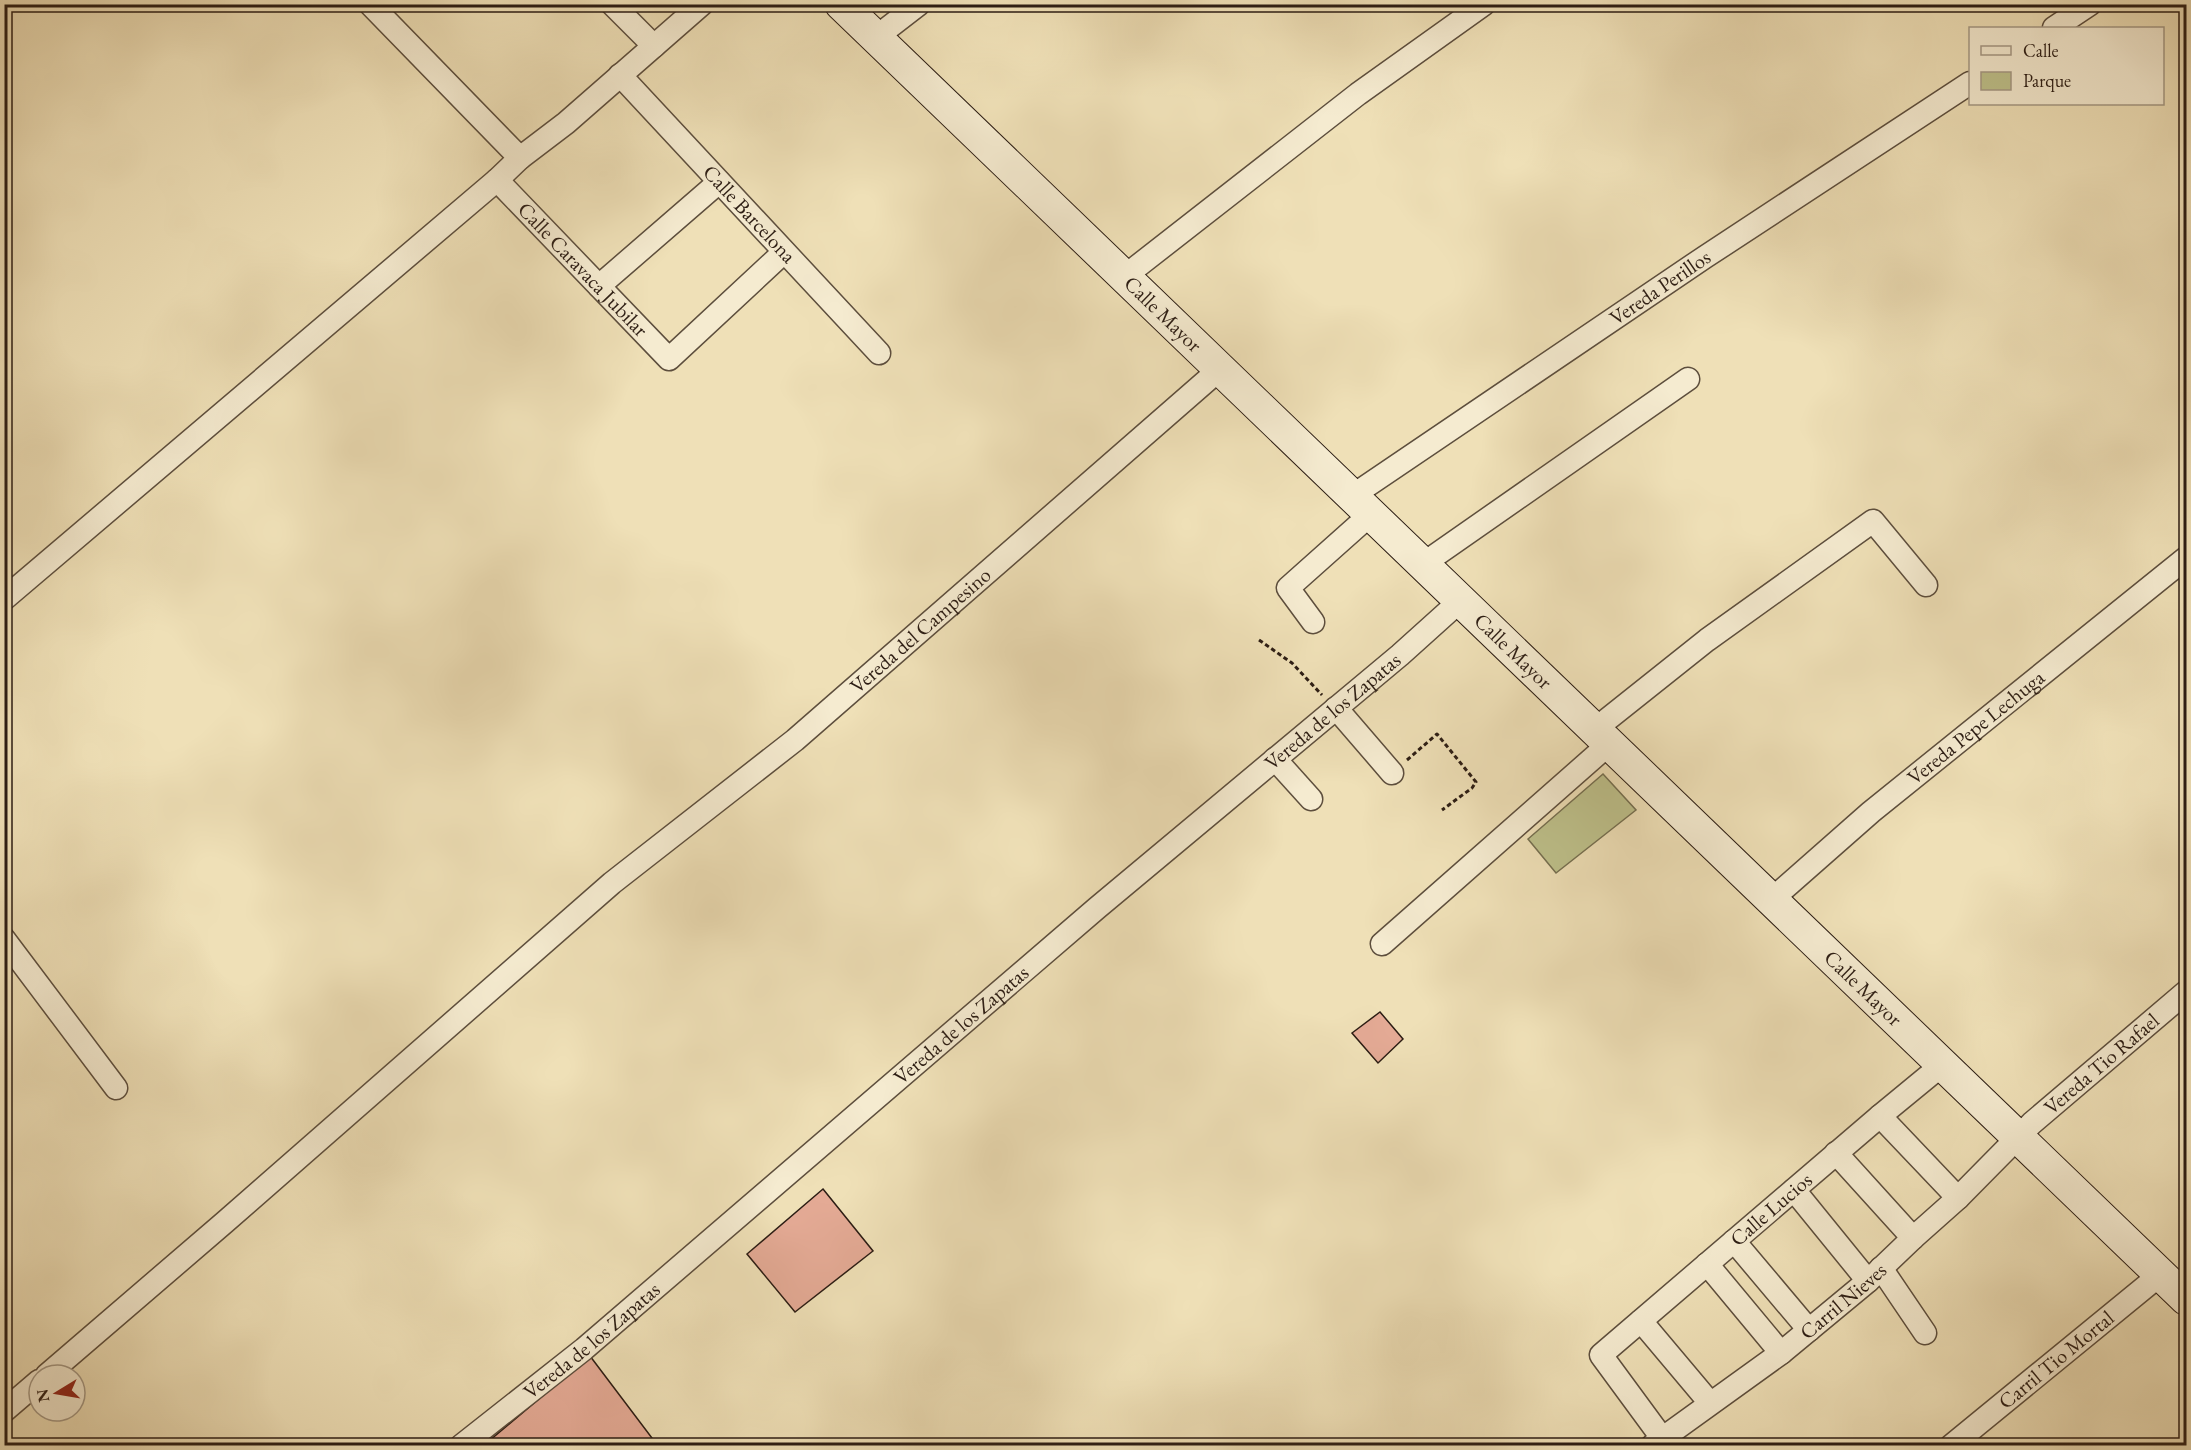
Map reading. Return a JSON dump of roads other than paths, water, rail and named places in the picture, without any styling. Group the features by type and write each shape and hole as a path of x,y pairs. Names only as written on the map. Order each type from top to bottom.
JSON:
{"main road":[{"name":"Calle Mayor","path":"841,4 2187,1299"}],"street":[{"path":"370,4 520,158"},
{"path":"4,599 520,158 566,123 702,4"},
{"path":"875,38 919,4"},
{"path":"1125,276 1358,94 1484,4"},
{"path":"2056,27 2091,4"},
{"path":"613,5 654,46"},
{"name":"Calle Barcelona","path":"620,75 879,353"},
{"name":"Vereda Perillos","path":"1314,622 1288,588 1361,505 1705,257 1969,84"},
{"name":"Calle Caravaca Jubilar","path":"497,180 669,359 784,252"},
{"path":"599,286 719,182"},
{"name":"Vereda del Campesino","path":"60,1363 225,1222 612,883 795,740 1220,369"},
{"path":"1423,564 1688,378"},
{"path":"1382,944 1707,640 1873,521 1926,585"},
{"name":"Vereda Pepe Lechuga","path":"1771,900 1871,812 2187,558"},
{"name":"Vereda de los Zapatas","path":"461,1446 584,1349 1097,908 1461,601"},
{"path":"1336,708 1392,773"},
{"path":"1275,759 1311,800"},
{"path":"4,939 116,1088"},
{"name":"Vereda Tio Rafael","path":"2018,1138 2032,1123 2187,992"},
{"name":"Calle Lucios","path":"1657,1442 1601,1355 1942,1065"},
{"path":"1880,1116 1958,1198"},
{"name":"Carril Nieves","path":"1657,1442 1781,1353 1875,1275 1958,1198 2018,1138"},
{"path":"1836,1153 1913,1238"},
{"path":"1794,1190 1875,1275 1925,1333"},
{"path":"1734,1241 1809,1330"},
{"path":"1707,1264 1781,1353"},
{"name":"Carril Tio Mortal","path":"1951,1446 2161,1274"},
{"path":"1641,1321 1710,1403"},
{"path":"4,1411 27,1392"}]}
